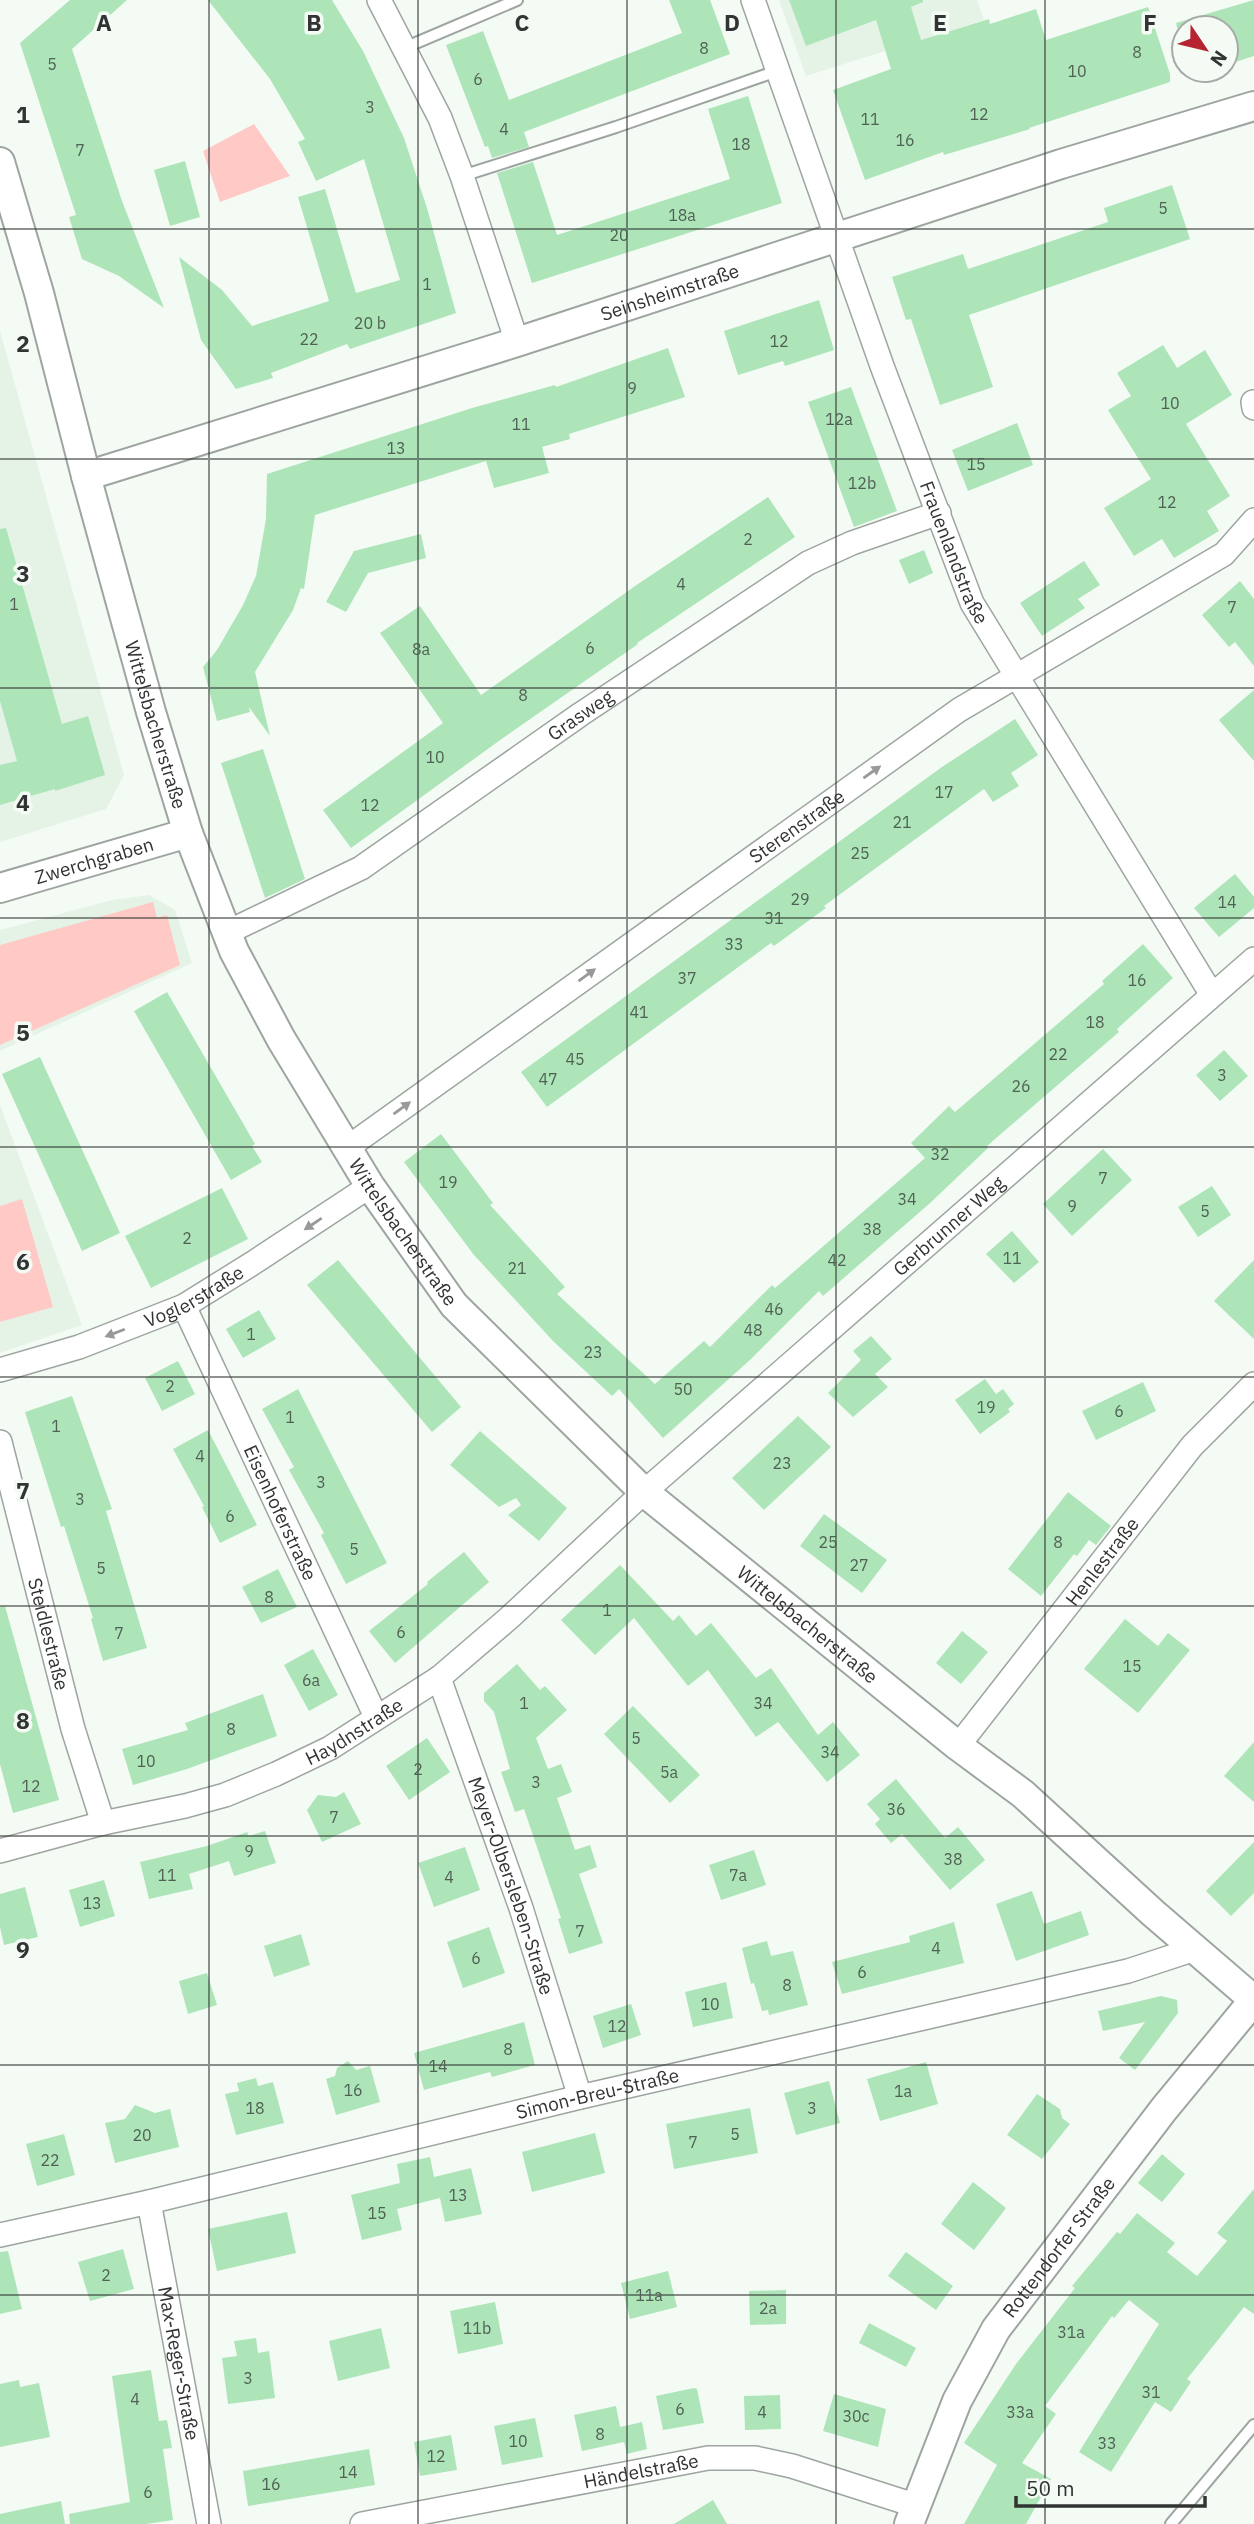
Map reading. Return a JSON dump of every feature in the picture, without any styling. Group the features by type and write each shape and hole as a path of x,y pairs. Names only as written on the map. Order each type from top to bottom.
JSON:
{"street":[{"path":"379,0 440,118 463,176 517,342"},
{"name":"Frauenlandstraße","path":"753,0 836,239 972,603 1212,995"},
{"name":"Seinsheimstraße","path":"86,476 517,342 1061,164 1254,106"},
{"name":"Wittelsbacherstraße","path":"0,162 39,293 155,725 188,833 234,951 281,1039 370,1186 454,1306 644,1492 958,1746 1023,1794 1254,2000"},
{"path":"1253,402 1254,408"},
{"name":"Grasweg","path":"228,932 361,868 581,714 808,563 852,543 939,513"},
{"name":"Sterenstraße","path":"347,1148 958,710 1224,554 1254,520"},
{"name":"Zwerchgraben","path":"0,888 188,833"},
{"name":"Gerbrunner Weg","path":"644,1492 1254,959"},
{"name":"Voglerstraße","path":"0,1370 79,1347 184,1306 253,1264 370,1186"},
{"name":"Eisenhoferstraße","path":"184,1306 376,1717"},
{"name":"Henlestraße","path":"958,1746 1192,1446 1254,1384"},
{"name":"Steidlestraße","path":"0,1442 73,1729 103,1823"},
{"name":"Haydnstraße","path":"0,1851 103,1823 225,1795 330,1748 439,1678 509,1618 644,1492"},
{"name":"Meyer-Olbersleben-Straße","path":"439,1678 521,1908 580,2097"},
{"name":"Simon-Breu-Straße","path":"0,2235 149,2202 580,2097 1128,1971 1195,1949"},
{"name":"Rottendorfer Straße","path":"913,2515 957,2401 996,2329 1164,2109 1254,2000"},
{"name":"Max-Reger-Straße","path":"149,2202 209,2524"},
{"name":"Händelstraße","path":"362,2524 708,2458 755,2458 792,2466 913,2515"}],"lane":[{"path":"404,48 517,0"},
{"path":"463,176 777,71"},
{"path":"1171,2524 1254,2425"}],"shaded area":[{"path":"779,0 977,0 984,20 806,76"},
{"path":"254,124 290,176 220,202 203,151"},
{"path":"0,331 124,775 106,809 0,842"},
{"path":"149,895 175,910 192,963 0,1051 0,930 112,900"},
{"path":"153,902 157,918 167,915 180,965 0,1045 0,945"},
{"path":"0,1105 82,1325 0,1353"},
{"path":"22,1199 53,1307 0,1322 0,1206"}],"building":[{"path":"70,0 127,0 72,49 122,201 164,308 119,276 82,259 69,217 76,215 20,43"},
{"path":"208,0 332,0 363,51 404,138 427,208 456,313 350,349 347,344 271,373 273,378 236,389 201,340 179,257 222,290 252,326 329,301 298,197 325,189 356,293 400,280 364,159 316,181 298,142 305,139 270,79"},
{"path":"669,0 710,0 730,54 524,132 529,147 492,158 488,146 485,147 446,45 483,31 509,100 682,33"},
{"path":"789,0 923,0 911,7 921,40 989,19 990,24 1036,9 1046,40 1148,7 1170,74 1170,82 1030,129 944,155 943,152 865,180 833,90 891,69 876,20 806,46"},
{"path":"1254,0 1254,56 1240,60 1240,14 1207,14"},
{"path":"748,96 782,203 532,283 497,173 533,162 557,235 730,179 708,109"},
{"path":"185,161 200,217 170,226 154,170"},
{"path":"1172,185 1190,239 969,315 993,387 940,405 911,319 906,320 892,277 963,254 968,269 1108,222 1104,208"},
{"path":"819,300 834,350 785,366 783,361 738,375 724,331"},
{"path":"1163,345 1177,368 1205,350 1232,395 1186,424 1230,496 1207,511 1219,531 1174,558 1162,539 1134,556 1104,508 1151,479 1108,410 1131,396 1117,373"},
{"path":"668,348 685,397 569,434 570,439 542,447 549,473 494,488 486,461 315,515 304,589 301,588 293,610 255,672 270,736 249,707 250,712 217,721 203,667 217,650 256,576 266,519 267,474 472,408 555,385 556,387"},
{"path":"851,387 897,511 854,527 808,402"},
{"path":"1017,423 1033,465 968,491 952,450"},
{"path":"768,497 795,537 637,643 351,848 323,810 443,723 380,633 420,606 481,695 638,584"},
{"path":"6,528 62,724 88,716 105,775 0,805 0,765 17,761 0,701 0,529"},
{"path":"421,534 426,558 368,573 346,612 326,602 354,551"},
{"path":"924,550 933,573 909,584 899,560"},
{"path":"1084,561 1100,585 1078,599 1085,608 1042,636 1020,603"},
{"path":"1240,581 1254,599 1254,666 1235,642 1229,647 1202,615"},
{"path":"1254,690 1254,761 1219,720"},
{"path":"1015,719 1038,755 1011,773 1019,786 993,802 984,789 774,946 771,943 547,1107 521,1072 942,767"},
{"path":"263,749 305,879 265,898 221,763"},
{"path":"1235,874 1254,897 1254,908 1219,937 1194,908"},
{"path":"1143,944 1173,978 1117,1029 1119,1032 987,1146 988,1148 929,1204 823,1296 819,1291 751,1359 663,1438 619,1389 612,1396 553,1341 474,1255 404,1162 441,1134 493,1203 490,1205 565,1287 557,1294 655,1384 704,1341 710,1347 772,1285 775,1288 925,1158 911,1143 949,1106 955,1112 1104,984 1102,981"},
{"path":"167,992 255,1144 252,1146 262,1162 231,1180 134,1011"},
{"path":"1224,1050 1248,1076 1220,1101 1196,1075"},
{"path":"40,1057 120,1233 82,1251 2,1074"},
{"path":"1103,1149 1132,1180 1072,1236 1043,1204"},
{"path":"1212,1186 1231,1215 1198,1237 1178,1207"},
{"path":"222,1188 248,1239 151,1288 125,1236"},
{"path":"1012,1231 1039,1262 1014,1283 986,1254"},
{"path":"338,1260 461,1407 432,1432 307,1285"},
{"path":"1254,1260 1254,1339 1214,1301"},
{"path":"259,1310 276,1339 243,1358 226,1329"},
{"path":"871,1336 892,1359 875,1374 888,1387 853,1417 828,1393 861,1360 853,1351"},
{"path":"178,1361 195,1394 162,1411 145,1378"},
{"path":"985,1379 996,1394 1003,1389 1014,1404 1008,1409 1010,1412 980,1434 955,1400"},
{"path":"1143,1382 1156,1411 1096,1440 1082,1411"},
{"path":"298,1389 387,1563 346,1584 321,1535 324,1533 289,1470 294,1467 262,1409"},
{"path":"72,1396 112,1509 106,1511 147,1648 103,1661 91,1619 93,1618 25,1412"},
{"path":"798,1416 831,1447 764,1510 732,1478"},
{"path":"208,1430 257,1525 220,1543 202,1507 204,1506 173,1449"},
{"path":"480,1431 567,1508 539,1541 508,1515 521,1505 516,1498 499,1507 450,1465"},
{"path":"1068,1492 1111,1526 1096,1545 1089,1540 1077,1556 1074,1554 1041,1596 1008,1569"},
{"path":"824,1514 887,1560 862,1593 800,1546"},
{"path":"464,1552 489,1582 395,1663 369,1631"},
{"path":"620,1565 673,1621 679,1615 696,1636 711,1623 756,1678 771,1668 818,1735 833,1722 860,1755 827,1782 778,1722 756,1737 708,1670 688,1686 634,1618 595,1655 561,1620"},
{"path":"278,1569 297,1607 261,1623 242,1587"},
{"path":"5,1606 59,1800 13,1813 0,1764 0,1607"},
{"path":"1125,1619 1158,1646 1168,1633 1190,1650 1138,1713 1084,1669"},
{"path":"962,1631 988,1652 961,1684 936,1663"},
{"path":"313,1649 338,1695 309,1711 284,1665"},
{"path":"517,1664 540,1690 545,1686 567,1710 536,1738 548,1769 561,1764 572,1792 557,1798 575,1850 590,1845 597,1867 579,1874 603,1943 569,1954 558,1919 561,1918 524,1809 515,1812 501,1772 510,1769 494,1712 484,1701 484,1693"},
{"path":"263,1694 277,1736 187,1769 133,1785 122,1749 188,1730 185,1723"},
{"path":"633,1706 700,1775 670,1803 604,1734"},
{"path":"427,1738 450,1772 409,1800 386,1766"},
{"path":"1254,1742 1254,1802 1224,1776"},
{"path":"896,1779 945,1838 958,1827 985,1860 950,1890 902,1834 891,1843 875,1824 880,1819 867,1804"},
{"path":"344,1792 361,1824 322,1842 307,1810 318,1795 336,1797"},
{"path":"265,1831 276,1863 234,1876 229,1861 189,1874 193,1889 149,1899 140,1862 207,1846 247,1832 249,1836"},
{"path":"1254,1842 1254,1893 1231,1916 1206,1891"},
{"path":"465,1847 480,1890 434,1907 418,1863"},
{"path":"754,1850 766,1885 721,1900 709,1865"},
{"path":"104,1880 115,1916 80,1927 69,1890"},
{"path":"25,1887 38,1937 4,1945 0,1927 0,1894"},
{"path":"1032,1891 1044,1924 1081,1911 1089,1935 1016,1961 996,1904"},
{"path":"954,1922 964,1963 842,1994 832,1962 910,1942 909,1936"},
{"path":"489,1927 505,1973 463,1988 447,1942"},
{"path":"301,1934 310,1965 274,1977 264,1946"},
{"path":"767,1941 771,1956 793,1951 808,2005 769,2015 768,2010 762,2011 754,1983 751,1984 742,1948"},
{"path":"207,1973 217,2005 188,2014 179,1981"},
{"path":"726,1982 733,2018 693,2027 685,1992"},
{"path":"1161,1996 1177,2000 1178,2013 1135,2070 1119,2058 1145,2022 1103,2031 1098,2011"},
{"path":"631,2004 641,2035 603,2048 593,2016"},
{"path":"524,2022 535,2065 492,2077 490,2072 424,2090 414,2053"},
{"path":"348,2061 356,2070 370,2066 380,2102 336,2115 326,2079 335,2076 337,2068"},
{"path":"926,2062 938,2104 880,2121 867,2079"},
{"path":"256,2078 258,2086 273,2082 284,2123 236,2135 225,2094 239,2091 237,2083"},
{"path":"829,2081 840,2123 796,2135 784,2093"},
{"path":"1037,2094 1060,2109 1062,2118 1070,2124 1042,2159 1007,2135"},
{"path":"135,2105 155,2113 170,2109 179,2147 115,2163 105,2123 125,2119"},
{"path":"750,2108 758,2153 674,2169 666,2124"},
{"path":"595,2133 605,2173 532,2192 522,2152"},
{"path":"64,2134 75,2175 37,2186 26,2144"},
{"path":"1162,2154 1185,2174 1162,2202 1138,2183"},
{"path":"430,2157 434,2177 471,2168 482,2214 445,2222 440,2198 397,2209 402,2230 362,2240 351,2195 400,2183 397,2164"},
{"path":"973,2182 1006,2208 974,2250 941,2224"},
{"path":"1254,2189 1254,2314 1244,2307 1187,2379 1191,2382 1171,2412 1155,2402 1111,2472 1079,2452 1159,2324 1129,2300 1114,2318 1112,2316 1045,2406 1056,2414 1022,2463 1051,2479 1026,2524 964,2524 997,2465 964,2443 1016,2364 1075,2288 1072,2286 1117,2232 1120,2234 1137,2213 1175,2243 1167,2252 1197,2276 1227,2241 1217,2233"},
{"path":"287,2212 296,2253 217,2271 208,2229"},
{"path":"123,2249 134,2289 90,2301 78,2262"},
{"path":"8,2251 22,2309 0,2314 0,2252"},
{"path":"906,2252 953,2286 936,2310 888,2276"},
{"path":"668,2271 677,2307 630,2319 621,2283"},
{"path":"786,2290 786,2324 750,2325 749,2291"},
{"path":"495,2302 503,2344 458,2354 450,2311"},
{"path":"869,2323 916,2348 906,2367 859,2343"},
{"path":"381,2328 390,2368 338,2381 329,2341"},
{"path":"256,2338 258,2353 269,2351 275,2398 228,2404 222,2358 237,2356 234,2341"},
{"path":"151,2370 159,2421 167,2420 172,2448 163,2449 173,2520 147,2524 70,2524 69,2514 130,2502 112,2376"},
{"path":"19,2380 20,2387 39,2383 50,2437 0,2447 0,2384"},
{"path":"697,2389 704,2423 663,2430 656,2396"},
{"path":"834,2394 886,2409 878,2447 823,2431"},
{"path":"780,2395 781,2429 745,2430 744,2396"},
{"path":"616,2406 620,2427 642,2422 647,2449 627,2454 624,2442 582,2451 574,2415"},
{"path":"535,2418 543,2457 502,2465 494,2426"},
{"path":"451,2435 457,2470 420,2476 414,2442"},
{"path":"369,2449 375,2485 248,2506 243,2471"},
{"path":"713,2500 727,2524 674,2524"},
{"path":"61,2501 65,2524 0,2524 0,2514"}]}
